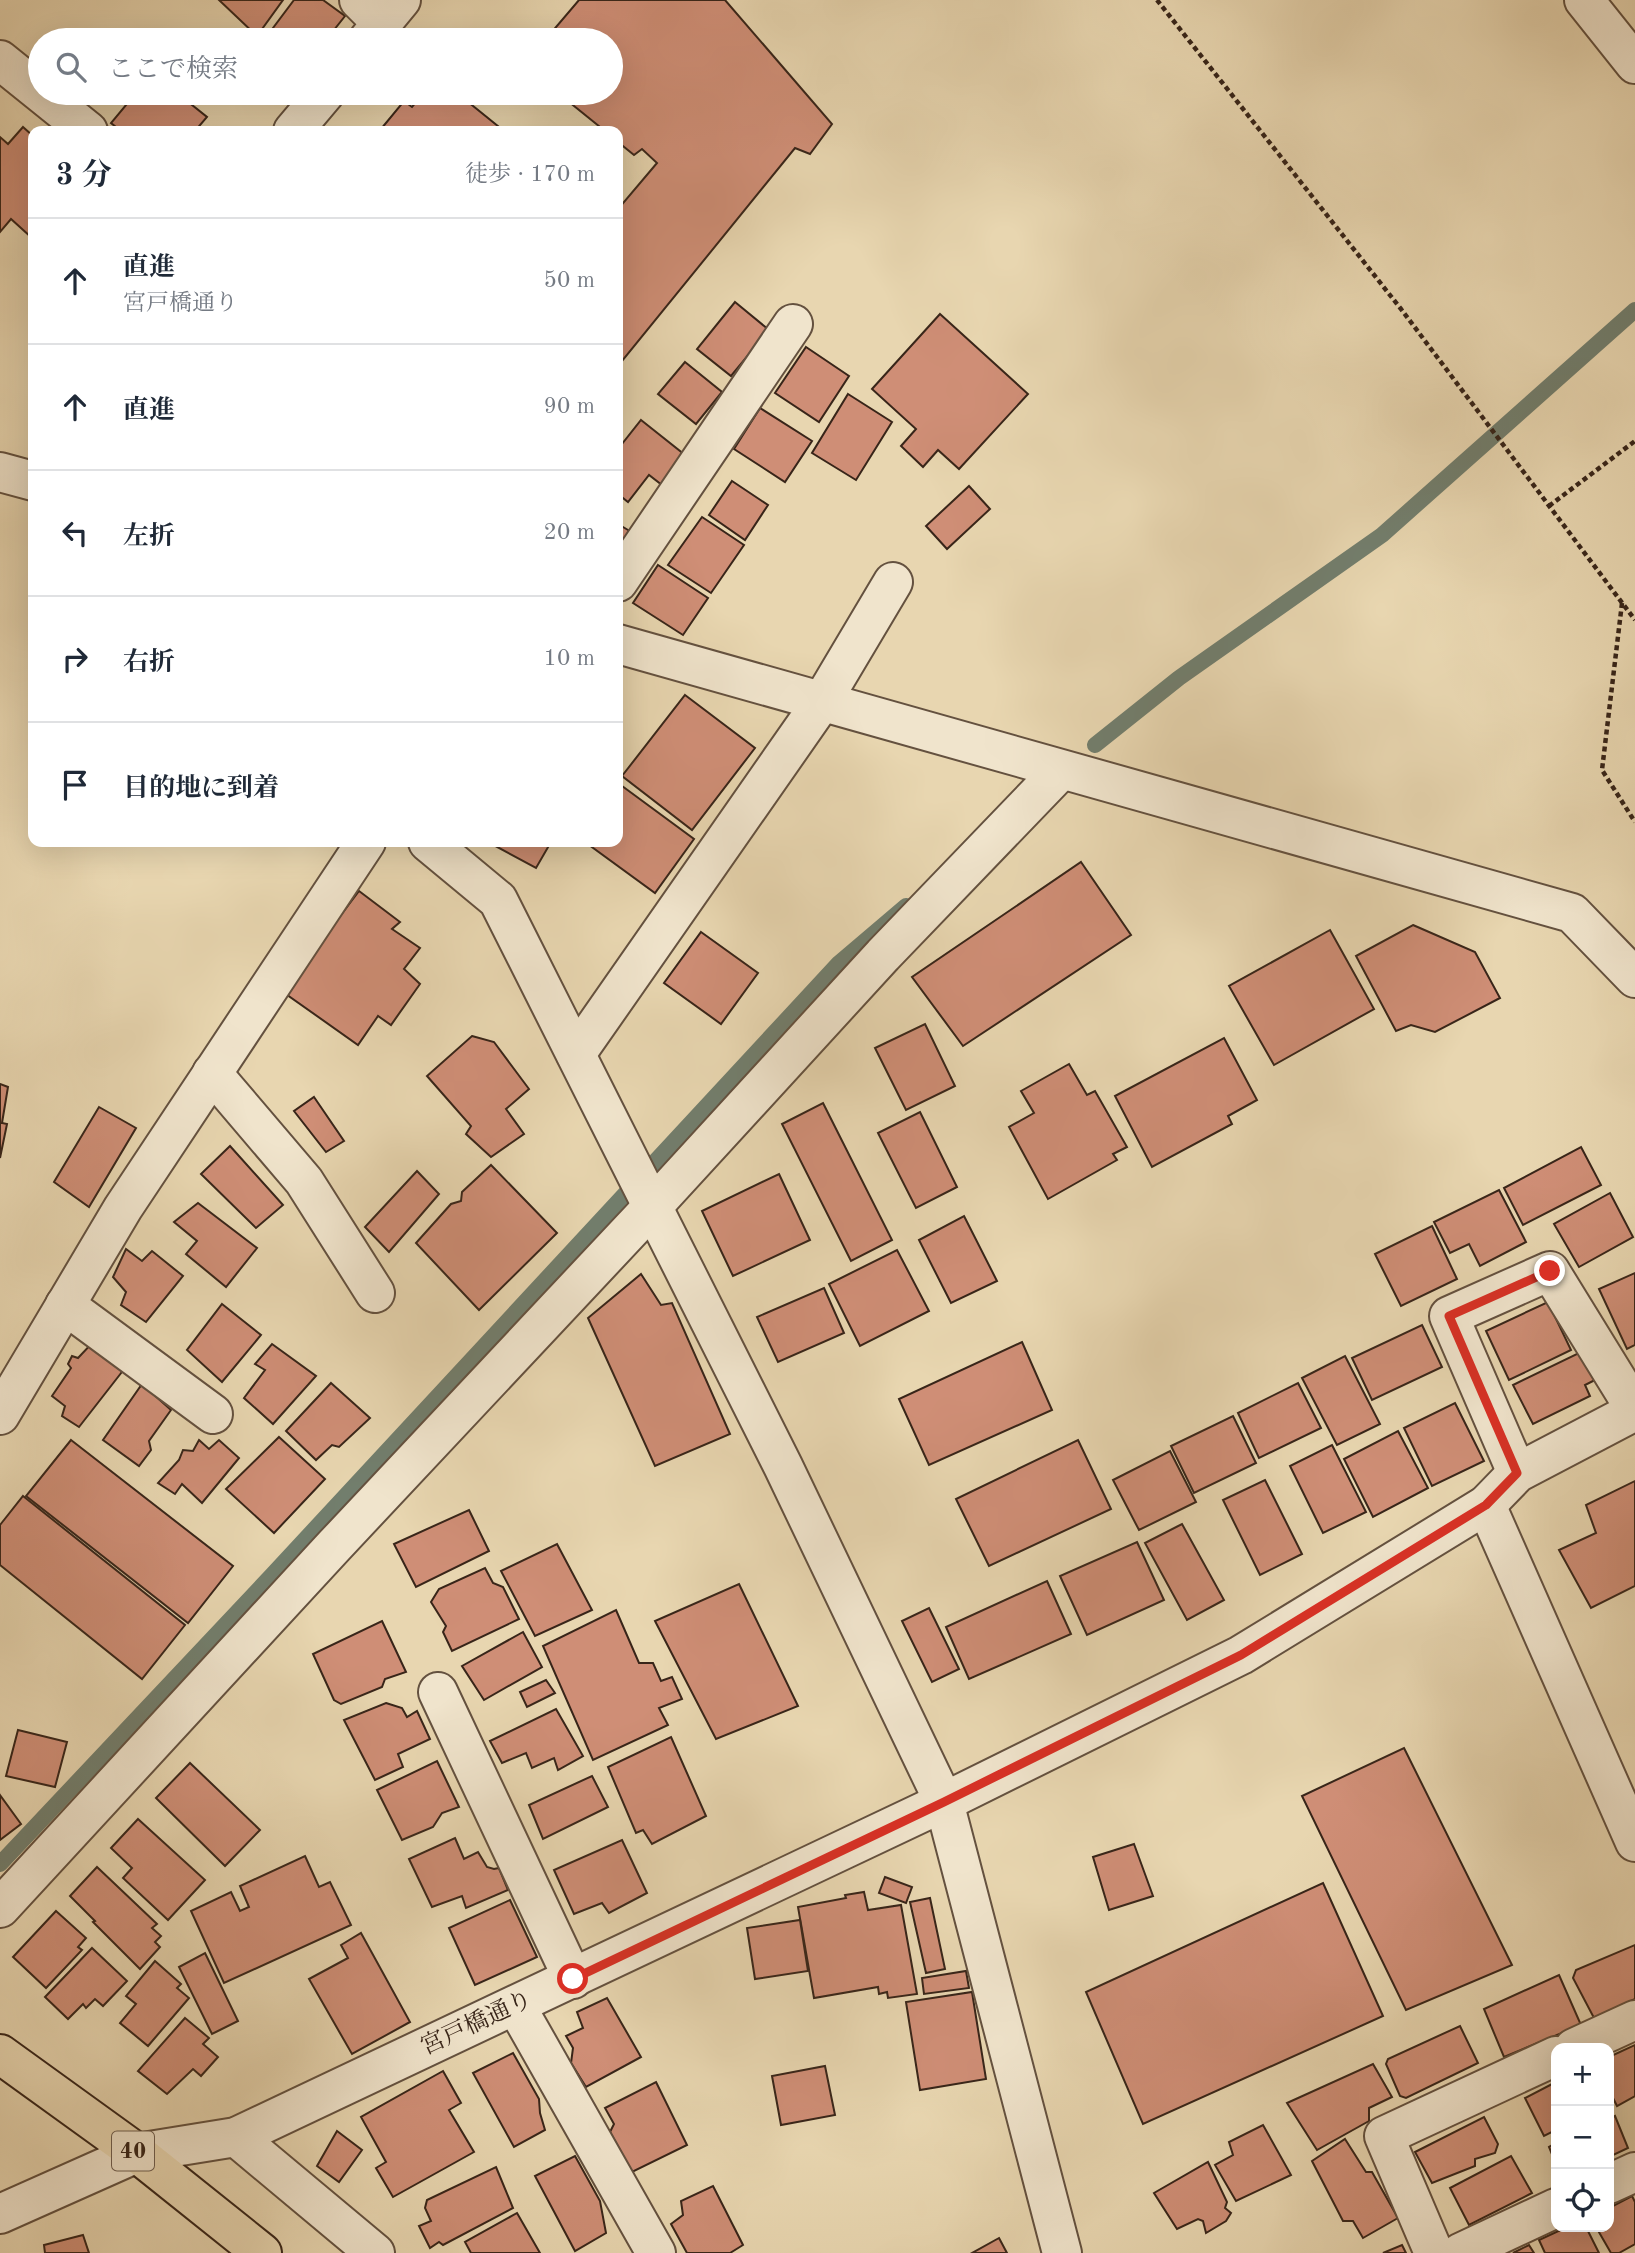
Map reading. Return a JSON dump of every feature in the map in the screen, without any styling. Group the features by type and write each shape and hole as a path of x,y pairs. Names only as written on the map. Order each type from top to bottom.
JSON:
{"main road":[{"name":"40","path":"0,2054 137,2153 262,2253"}],"street":[{"path":"1584,0 1635,64"},
{"path":"0,60 28,83"},
{"path":"56,105 82,126"},
{"path":"297,126 315,105"},
{"path":"623,575 793,324"},
{"path":"0,472 28,480"},
{"path":"576,1054 821,703 893,582"},
{"path":"623,645 1572,913 1635,978"},
{"path":"0,1908 883,955 1061,770"},
{"path":"0,1415 123,1208 363,847"},
{"path":"434,847 498,900 783,1466 944,1802 1062,2253"},
{"path":"212,1073 304,1181 375,1293"},
{"path":"1517,1473 1449,1316 1550,1271 1635,1410"},
{"path":"65,1304 213,1414"},
{"name":"宮戸橋通り","path":"0,2214 137,2153 236,2137 944,1802 1241,1655 1486,1505 1517,1473 1635,1410"},
{"path":"1486,1505 1635,1842"},
{"path":"438,1692 573,1979"},
{"path":"516,2006 656,2253"},
{"path":"1585,2043 1635,2020"},
{"path":"1434,2253 1384,2136 1551,2058"},
{"path":"236,2137 375,2253"},
{"path":"1614,2182 1635,2172"},
{"path":"1460,2253 1551,2210"}],"path":[{"path":"1157,0 1401,309 1635,620"},
{"path":"1549,506 1635,441"},
{"path":"1622,602 1602,770 1635,822"}],"building":[{"path":"219,0 283,0 263,28 249,28"},
{"path":"294,0 323,0 345,16 336,28 273,28"},
{"path":"579,0 725,0 832,124 810,154 795,148 623,360 623,203 657,163 642,149 634,155 623,146 623,126 599,126 573,105 623,105 623,28 555,28"},
{"path":"126,105 192,105 207,117 199,126 115,126 111,123"},
{"path":"401,105 472,105 498,126 383,126"},
{"path":"23,127 28,132 28,234 11,219 0,232 0,137 8,144"},
{"path":"735,302 769,330 731,376 697,349"},
{"path":"940,314 1028,394 959,469 938,450 923,467 901,446 916,429 872,389"},
{"path":"806,347 849,376 819,422 775,393"},
{"path":"685,362 722,392 696,424 658,394"},
{"path":"848,394 892,422 856,480 812,453"},
{"path":"760,408 812,441 785,482 734,449"},
{"path":"641,420 685,455 662,485 649,475 628,502 623,498 623,443"},
{"path":"732,481 768,505 745,540 709,515"},
{"path":"969,486 990,509 947,549 926,526"},
{"path":"702,517 744,545 711,593 668,565"},
{"path":"623,527 633,533 623,550"},
{"path":"658,565 708,598 683,635 633,603"},
{"path":"685,695 755,748 692,830 623,775"},
{"path":"623,787 694,839 655,893 592,847 623,847"},
{"path":"497,847 548,847 536,868"},
{"path":"1081,862 1131,935 963,1046 912,977"},
{"path":"359,891 400,922 392,929 420,948 404,969 420,984 391,1025 378,1016 358,1045 283,992"},
{"path":"1413,925 1475,952 1500,998 1435,1032 1411,1025 1396,1031 1356,956"},
{"path":"1330,930 1374,1009 1274,1065 1229,986"},
{"path":"701,932 758,973 721,1024 664,983"},
{"path":"925,1024 955,1086 906,1110 875,1048"},
{"path":"472,1036 494,1042 529,1089 506,1109 524,1134 491,1157 466,1134 471,1126 427,1076"},
{"path":"1224,1038 1257,1100 1228,1116 1232,1124 1152,1167 1115,1096"},
{"path":"1069,1064 1087,1095 1095,1091 1127,1147 1113,1154 1117,1160 1048,1199 1009,1127 1034,1113 1021,1091"},
{"path":"0,1084 8,1087 2,1123 7,1124 0,1158"},
{"path":"314,1097 344,1141 326,1152 294,1111"},
{"path":"823,1103 892,1240 851,1261 782,1124"},
{"path":"99,1107 136,1128 89,1207 54,1182"},
{"path":"920,1112 957,1187 916,1208 878,1133"},
{"path":"230,1146 283,1205 256,1228 201,1174"},
{"path":"1581,1147 1601,1185 1523,1225 1504,1188"},
{"path":"491,1165 557,1233 479,1310 416,1243 451,1204 461,1201 462,1192"},
{"path":"417,1171 439,1194 389,1252 365,1227"},
{"path":"779,1174 810,1240 733,1276 702,1211"},
{"path":"1499,1190 1526,1242 1480,1266 1469,1244 1450,1253 1434,1222"},
{"path":"1610,1193 1633,1237 1579,1267 1554,1224"},
{"path":"198,1203 257,1248 226,1287 186,1254 197,1241 174,1222"},
{"path":"964,1216 997,1281 951,1303 919,1240"},
{"path":"1432,1226 1457,1279 1401,1306 1375,1254"},
{"path":"126,1249 142,1261 152,1251 183,1276 146,1322 121,1305 126,1292 113,1277"},
{"path":"897,1250 929,1311 860,1346 829,1284"},
{"path":"1635,1273 1635,1345 1627,1349 1599,1289"},
{"path":"641,1274 661,1305 672,1303 730,1434 655,1466 588,1318"},
{"path":"824,1288 844,1333 778,1362 757,1317"},
{"path":"1548,1302 1571,1350 1509,1380 1486,1331"},
{"path":"222,1304 261,1335 222,1382 187,1350"},
{"path":"1422,1325 1442,1367 1372,1400 1352,1358"},
{"path":"93,1342 125,1368 79,1427 62,1416 65,1406 52,1396 71,1368 68,1364 72,1356 78,1358"},
{"path":"1022,1342 1052,1410 929,1465 899,1399"},
{"path":"272,1344 316,1376 273,1424 244,1398 265,1370 255,1364"},
{"path":"1583,1351 1597,1379 1585,1385 1590,1396 1533,1424 1513,1385"},
{"path":"1345,1356 1380,1424 1337,1445 1302,1378"},
{"path":"331,1383 370,1418 339,1447 332,1445 316,1460 286,1431"},
{"path":"1298,1383 1321,1428 1259,1458 1238,1413"},
{"path":"142,1384 171,1410 149,1441 151,1450 139,1466 103,1440"},
{"path":"1455,1403 1484,1461 1432,1486 1404,1428"},
{"path":"1233,1416 1256,1463 1194,1493 1171,1446"},
{"path":"1398,1431 1428,1488 1373,1517 1344,1459"},
{"path":"279,1437 325,1479 274,1533 226,1489"},
{"path":"71,1440 233,1566 188,1623 26,1496"},
{"path":"199,1440 209,1449 219,1440 239,1458 202,1503 182,1484 175,1494 158,1483 179,1460 183,1450 193,1451"},
{"path":"1078,1440 1111,1509 989,1566 956,1499"},
{"path":"1332,1445 1366,1512 1323,1533 1290,1466"},
{"path":"1170,1451 1196,1502 1139,1530 1113,1480"},
{"path":"1265,1480 1302,1554 1260,1575 1223,1500"},
{"path":"1635,1481 1635,1586 1591,1608 1559,1550 1596,1533 1586,1505"},
{"path":"23,1496 185,1625 142,1679 0,1565 0,1525"},
{"path":"469,1510 489,1551 416,1587 394,1544"},
{"path":"1182,1524 1224,1600 1187,1620 1145,1543"},
{"path":"1137,1542 1164,1600 1087,1635 1060,1576"},
{"path":"557,1544 592,1610 535,1636 501,1571"},
{"path":"485,1568 493,1583 503,1587 519,1619 452,1651 443,1632 446,1626 431,1602 439,1589"},
{"path":"1047,1581 1071,1634 969,1679 946,1627"},
{"path":"739,1584 798,1706 716,1739 655,1621"},
{"path":"929,1608 959,1669 932,1682 902,1621"},
{"path":"616,1610 639,1663 653,1663 661,1681 672,1677 682,1699 659,1708 668,1725 593,1760 543,1646"},
{"path":"382,1621 406,1672 385,1679 382,1687 341,1704 334,1700 313,1654"},
{"path":"523,1632 542,1667 484,1700 462,1666"},
{"path":"546,1680 555,1693 527,1707 520,1692"},
{"path":"386,1703 402,1708 407,1717 417,1711 430,1739 398,1754 403,1767 375,1780 344,1720"},
{"path":"556,1709 583,1756 558,1770 554,1758 532,1768 526,1753 502,1763 490,1741"},
{"path":"18,1730 67,1742 55,1787 6,1776"},
{"path":"671,1737 706,1816 652,1844 643,1830 636,1833 608,1767"},
{"path":"1404,1748 1512,1965 1406,2010 1302,1796"},
{"path":"437,1761 459,1807 442,1813 433,1827 402,1840 377,1790"},
{"path":"190,1763 260,1830 225,1866 156,1798"},
{"path":"592,1776 608,1807 543,1839 529,1805"},
{"path":"0,1795 21,1824 0,1840"},
{"path":"138,1819 205,1880 168,1920 123,1878 132,1868 111,1848"},
{"path":"455,1838 464,1859 478,1852 487,1867 499,1868 508,1890 466,1908 462,1896 432,1907 409,1859"},
{"path":"622,1840 647,1893 609,1913 602,1903 574,1914 554,1870"},
{"path":"1134,1844 1153,1896 1109,1910 1093,1857"},
{"path":"305,1856 319,1887 330,1882 351,1925 224,1983 191,1911 231,1892 240,1911 249,1907 240,1886"},
{"path":"97,1867 157,1924 152,1928 161,1936 155,1942 160,1947 140,1969 70,1896"},
{"path":"885,1877 912,1887 906,1903 879,1893"},
{"path":"1323,1883 1383,2016 1143,2124 1086,1992"},
{"path":"864,1892 868,1910 901,1905 917,1994 888,1998 887,1992 879,1994 878,1987 814,1998 798,1907"},
{"path":"930,1898 945,1969 926,1973 910,1902"},
{"path":"510,1900 537,1957 475,1985 449,1928"},
{"path":"56,1911 86,1938 78,1947 82,1950 46,1988 13,1957"},
{"path":"800,1920 808,1971 755,1979 747,1928"},
{"path":"361,1933 410,2022 352,2054 309,1979 348,1958 341,1945"},
{"path":"1635,1945 1635,1999 1594,2018 1573,1978 1576,1970"},
{"path":"92,1948 127,1981 103,2006 95,1999 86,2008 83,2004 68,2019 45,1997"},
{"path":"205,1953 238,2021 212,2034 179,1967"},
{"path":"155,1961 181,1984 177,1988 189,1998 148,2046 120,2023 136,2004 126,1996"},
{"path":"966,1971 969,1988 924,1994 922,1978"},
{"path":"1559,1975 1581,2025 1504,2057 1484,2009"},
{"path":"972,1992 986,2079 920,2090 906,2002"},
{"path":"607,1998 641,2057 586,2087 571,2063 573,2048 566,2036 583,2028 577,2012"},
{"path":"185,2018 209,2038 203,2044 218,2057 201,2076 193,2069 167,2094 138,2071"},
{"path":"1460,2026 1478,2063 1406,2098 1400,2096 1386,2064 1388,2059"},
{"path":"1635,2045 1635,2096 1617,2106 1614,2100 1614,2055"},
{"path":"513,2053 539,2099 545,2130 514,2147 473,2073"},
{"path":"1373,2064 1392,2097 1369,2108 1369,2121 1317,2150 1287,2103"},
{"path":"825,2066 835,2115 781,2125 772,2076"},
{"path":"443,2071 461,2103 449,2110 474,2152 393,2197 376,2168 386,2162 361,2117"},
{"path":"656,2082 687,2145 632,2172 610,2132 614,2124 605,2108"},
{"path":"1551,2085 1551,2132 1544,2136 1525,2098"},
{"path":"1614,2116 1628,2148 1614,2155"},
{"path":"1484,2117 1498,2144 1495,2153 1475,2159 1475,2166 1432,2183 1415,2152"},
{"path":"1263,2125 1291,2175 1236,2201 1215,2165 1233,2155 1229,2142"},
{"path":"337,2131 362,2150 339,2182 317,2166"},
{"path":"1345,2139 1366,2172 1372,2172 1398,2218 1363,2238 1353,2221 1343,2221 1312,2161"},
{"path":"575,2156 600,2201 606,2233 575,2251 535,2176"},
{"path":"1511,2156 1532,2193 1469,2225 1450,2188"},
{"path":"1208,2162 1227,2202 1225,2208 1231,2213 1226,2221 1206,2233 1203,2221 1198,2219 1177,2229 1154,2193"},
{"path":"496,2167 513,2208 443,2245 439,2242 430,2248 419,2226 431,2221 425,2208 427,2200"},
{"path":"713,2186 743,2245 730,2253 687,2253 671,2224 683,2215 681,2201"},
{"path":"1632,2196 1635,2202 1635,2244 1619,2253 1611,2253 1599,2232 1614,2232 1614,2205"},
{"path":"517,2213 540,2253 471,2253 465,2242"},
{"path":"1556,2232 1588,2232 1599,2253 1545,2253 1539,2240"},
{"path":"83,2235 89,2253 45,2253 44,2245"},
{"path":"999,2238 1007,2253 972,2253"},
{"path":"1402,2245 1406,2253 1383,2253"},
{"path":"1529,2245 1534,2253 1513,2253"}],"waterway":[{"path":"1095,745 1179,678 1382,535 1635,310"},
{"path":"0,1864 273,1574 839,963 906,906"}],"route":[{"path":"573,1979 944,1802 1241,1655 1486,1505 1517,1473 1449,1316 1550,1271"}]}
